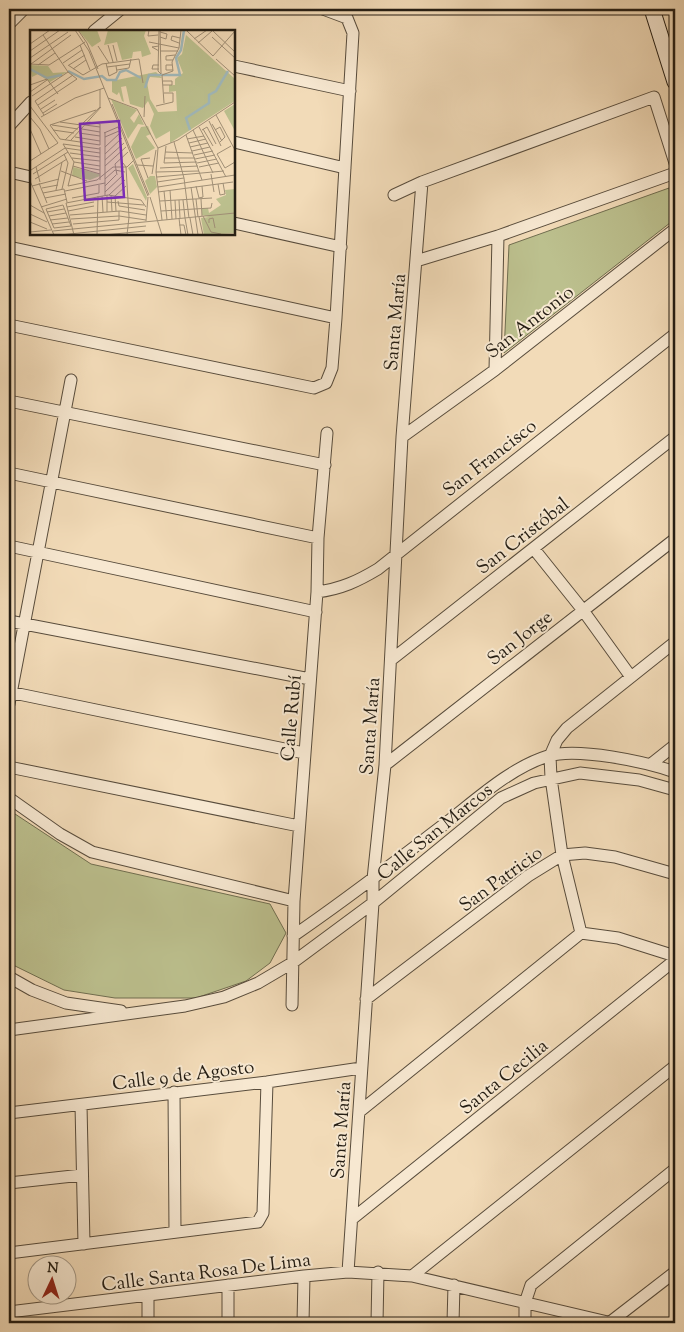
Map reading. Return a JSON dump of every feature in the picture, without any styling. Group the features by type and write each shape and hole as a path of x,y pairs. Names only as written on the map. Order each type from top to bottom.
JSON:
{"street":[{"path":"10,20 24,9"},
{"path":"95,30 121,9"},
{"path":"9,325 314,388 326,383 332,368 336,318 353,33 351,25 339,14 323,9"},
{"path":"652,9 675,82"},
{"path":"235,66 350,91"},
{"path":"394,195 422,182 654,97 675,163"},
{"path":"9,126 30,103"},
{"path":"235,142 345,168"},
{"path":"9,172 30,177"},
{"path":"416,261 498,236 675,173"},
{"name":"Santa María","path":"348,1272 373,903 373,879 385,765 402,437 422,182"},
{"path":"235,223 341,247"},
{"name":"San Antonio","path":"402,437 495,370 675,229"},
{"path":"495,370 498,236"},
{"path":"9,247 336,318"},
{"name":"San Francisco","path":"317,592 338,589 358,581 378,569 395,553 675,334"},
{"path":"71,380 40,552 10,696 304,753"},
{"path":"9,401 325,465"},
{"name":"Calle Rubí","path":"292,1005 294,901 316,612 318,538 327,433"},
{"name":"San Cristóbal","path":"391,660 675,437"},
{"path":"9,473 318,538"},
{"name":"San Jorge","path":"385,765 675,538"},
{"path":"9,546 316,612"},
{"path":"534,549 582,609 631,677"},
{"path":"9,621 310,678"},
{"path":"581,932 562,855 551,778 550,756 567,728 675,642"},
{"path":"651,764 675,745"},
{"name":"Calle San Marcos","path":"293,936 373,879 488,791 530,763 550,756 589,754 651,764 675,772"},
{"path":"9,767 299,826"},
{"name":"Calle San Marcos","path":"9,1030 185,1006 224,997 258,983 292,963 373,903 501,798 551,778 580,773 611,775 653,783 675,790"},
{"path":"9,798 60,834 92,852 294,901"},
{"name":"San Patricio","path":"366,999 528,876 562,855 585,853 614,857 675,874"},
{"path":"359,1112 581,932 613,936 675,956"},
{"name":"Santa Cecilia","path":"352,1219 675,960"},
{"path":"9,977 32,990 66,1002 132,1013"},
{"path":"412,1276 675,1066"},
{"name":"Calle 9 de Agosto","path":"9,1113 267,1082 361,1068"},
{"path":"9,1253 253,1223 262,1219 267,1082"},
{"path":"174,1092 175,1232"},
{"path":"81,1105 84,1244"},
{"path":"525,1323 527,1292 537,1279 675,1169"},
{"path":"9,1183 82,1175"},
{"name":"Calle Santa Rosa De Lima","path":"9,1312 304,1276 348,1272 378,1272 412,1276 454,1285 611,1323"},
{"path":"377,1323 378,1272"},
{"path":"611,1323 675,1272"},
{"path":"303,1323 304,1276"},
{"path":"228,1285 228,1323"},
{"path":"453,1323 454,1285"},
{"path":"148,1295 148,1323"}],"green space":[{"path":"669,188 675,219 504,353 509,245"},
{"path":"9,810 91,864 270,904 286,933 270,963 246,981 196,998 115,998 64,990 9,963"}]}
